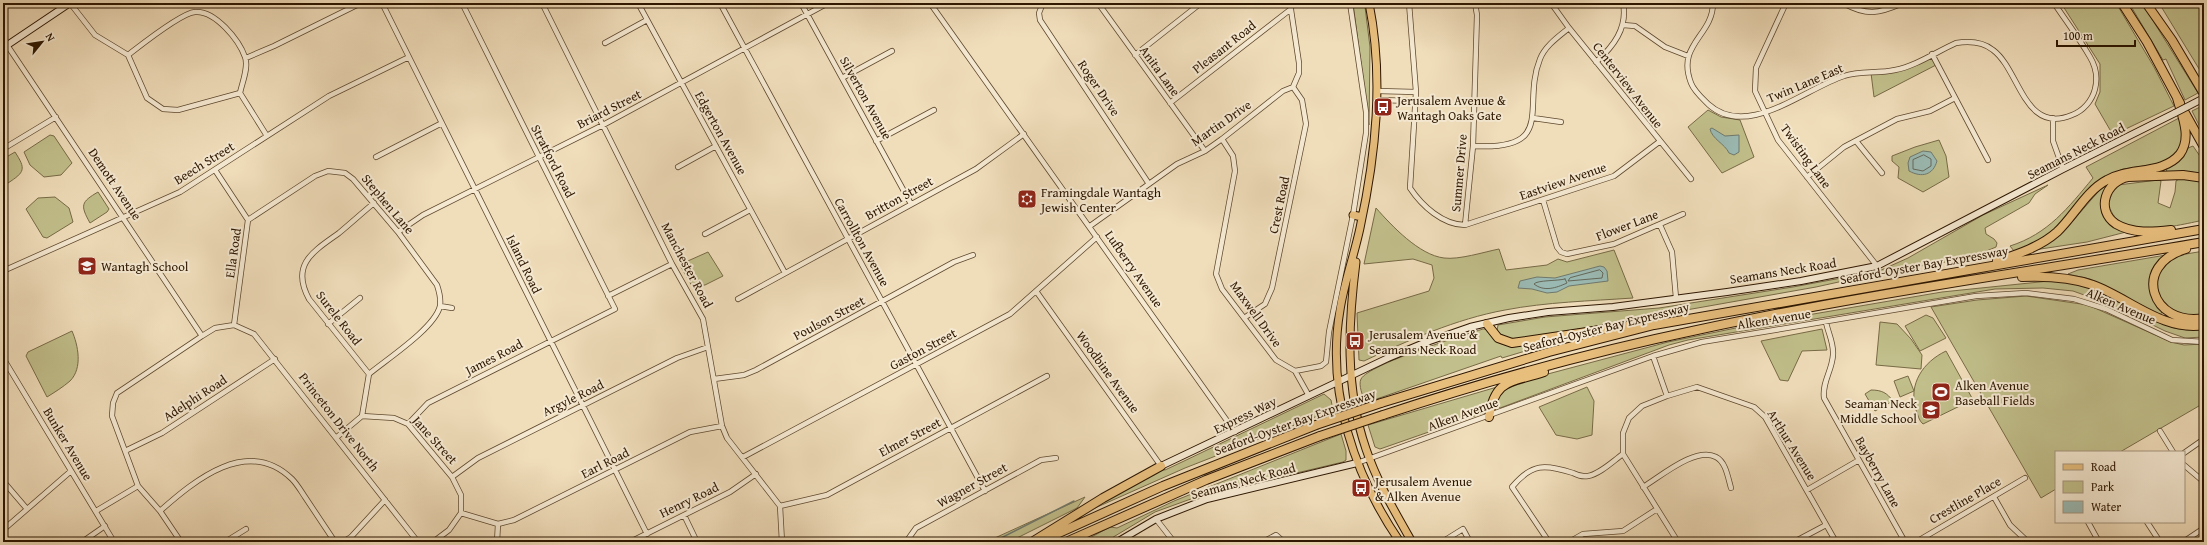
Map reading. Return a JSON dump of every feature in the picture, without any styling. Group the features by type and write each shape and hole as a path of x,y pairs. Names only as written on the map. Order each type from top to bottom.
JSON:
{"highway":[{"path":"2122,3 2147,42 2204,147"},
{"path":"2146,3 2204,94"},
{"path":"2191,72 2204,89"},
{"path":"1974,269 2020,253 2045,241 2065,224 2096,188 2116,174 2156,168 2174,160 2183,148 2187,134 2177,98"},
{"path":"2204,178 2184,174 2121,178 2112,184 2107,193 2105,206 2109,217 2116,223 2137,231 2149,232 2204,228"},
{"name":"Seaford-Oyster Bay Expressway","path":"1039,542 1163,486 1316,425 1381,403 1549,352 1654,325 2204,228"},
{"path":"2204,243 2175,252 2167,257 2155,273 2152,282 2154,294 2166,311 2184,319 2204,318"},
{"name":"Seaford-Oyster Bay Expressway","path":"1066,542 1187,488 1320,436 1383,414 1492,380 1600,352 1749,319 2204,243"},
{"path":"1976,280 2034,276 2071,280 2107,291 2175,324 2190,327 2204,325"},
{"path":"1487,324 1498,338 1512,343 1635,324 1654,325"},
{"path":"1489,417 1491,400 1500,388 1600,352"},
{"path":"1032,542 1103,498 1161,466"}],"main road":[{"path":"5,46 70,3"},
{"path":"1369,3 1378,91 1374,151 1359,230 1337,310 1338,381 1341,410 1357,463 1373,499 1400,542"},
{"name":"Seamans Neck Road","path":"1338,381 1424,343 1510,318 1548,312 1613,308 1801,281 1877,266 2063,169 2204,98"},
{"path":"1353,215 1362,216"},
{"path":"1359,230 1350,306 1349,346 1353,395 1370,458 1382,487 1412,542"},
{"name":"Express Way","path":"1161,466 1235,432 1338,381"},
{"name":"Seamans Neck Road","path":"1117,542 1156,519 1207,499 1357,463"}],"street":[{"path":"70,3 94,35 128,55 148,98 163,109 178,110 240,93"},
{"path":"246,58 274,46 361,3"},
{"name":"Island Road","path":"382,3 647,534"},
{"name":"Stratford Road","path":"462,3 615,309 596,318"},
{"name":"Manchester Road","path":"542,3 672,264 703,319 722,426 727,438 780,506"},
{"name":"Edgerton Avenue","path":"638,3 785,273"},
{"name":"Carrollton Avenue","path":"720,3 985,491"},
{"name":"Silverton Avenue","path":"801,3 911,204"},
{"name":"Briard Street","path":"398,232 419,218 603,125 828,3"},
{"name":"Lufberry Avenue","path":"930,3 1235,432"},
{"name":"Roger Drive","path":"1043,3 1040,13 1040,20 1149,184"},
{"name":"Anita Lane","path":"1098,3 1205,151"},
{"path":"1135,55 1201,3"},
{"path":"1290,3 1299,63 1299,73 1292,87"},
{"path":"1309,396 1296,371 1321,366 1326,362 1337,310 1362,163 1367,120 1350,3"},
{"path":"1409,3 1416,92 1410,188 1440,218 1455,225 1466,225"},
{"name":"Summer Drive","path":"1466,225 1473,146 1477,15 1474,3"},
{"name":"Centerview Avenue","path":"1551,3 1659,142 1691,179"},
{"path":"1596,62 1613,45 1623,25 1623,3"},
{"path":"1623,25 1634,26 1664,47 1688,56 1693,43 1706,27 1711,18 1713,3"},
{"name":"Twisting Lane","path":"1786,3 1756,68 1755,91 1778,140 1877,266"},
{"path":"1843,3 1868,13 1880,12 1903,3"},
{"path":"2054,3 2094,63 2097,81 2089,102 2079,112 2070,116 2053,118 2053,141 2063,169"},
{"name":"Pleasant Road","path":"1170,103 1291,9"},
{"path":"128,55 183,16 195,12 213,16 228,30 246,58 245,75 240,93 267,136"},
{"path":"606,43 647,20"},
{"path":"1473,146 1499,146 1511,143 1523,136 1531,126 1533,118 1536,75 1540,59 1546,48 1569,28"},
{"name":"Twin Lane East","path":"1688,56 1688,70 1691,84 1700,97 1712,108 1734,117 1746,118 1764,112 1844,76 1893,71 1956,43 1965,41 1976,42 1992,49 2004,62 2031,108 2044,116 2053,118"},
{"name":"Demott Avenue","path":"5,46 56,117 124,217 202,336"},
{"path":"842,78 892,51"},
{"path":"1932,54 1988,160"},
{"name":"Beech Street","path":"3,271 180,192 329,96 409,57"},
{"name":"Martin Drive","path":"1090,226 1177,164 1205,151 1282,91 1292,87"},
{"name":"Crest Road","path":"1244,318 1265,304 1272,288 1303,146 1306,113 1302,100 1292,87"},
{"path":"1378,91 1416,92"},
{"path":"1807,177 1844,147 1856,140 1897,119 1930,111 1955,98"},
{"path":"1378,100 1416,101"},
{"path":"876,141 934,110"},
{"path":"3,149 56,117"},
{"path":"1533,118 1561,122"},
{"path":"376,157 442,123"},
{"name":"Britton Street","path":"738,299 976,169 1024,134"},
{"name":"Maxwell Drive","path":"1222,139 1233,156 1235,171 1216,274 1222,288 1276,360 1296,371"},
{"path":"1856,140 1882,173"},
{"name":"Eastview Avenue","path":"1466,225 1614,176 1659,142"},
{"path":"678,167 716,146"},
{"name":"Ella Road","path":"215,170 248,220 234,325"},
{"name":"Stephen Lane","path":"248,220 315,176 328,171 345,173 374,203 398,232 437,285 440,295 440,306"},
{"name":"Flower Lane","path":"1543,200 1558,247 1561,252 1567,254 1614,244 1683,214"},
{"name":"Surele Road","path":"369,374 328,324 304,289 302,279 305,263 315,250 374,203"},
{"path":"705,234 750,210"},
{"path":"1660,224 1672,252 1676,298"},
{"name":"Gaston Street","path":"743,457 1010,314 1097,237"},
{"name":"Poulson Street","path":"714,379 744,375 756,370 954,262 973,255"},
{"path":"608,296 672,264"},
{"name":"Woodbine Avenue","path":"1036,291 1161,466"},
{"name":"Alken Avenue","path":"1357,463 1489,417 1653,356 1702,342 1976,296 2032,293 2059,296 2089,303 2172,340 2204,342"},
{"path":"328,324 360,298"},
{"path":"337,437 362,416 369,374 425,328 434,317 440,306 452,308"},
{"name":"James Road","path":"408,424 428,403 596,318"},
{"name":"Bayberry Lane","path":"1826,322 1833,344 1833,356 1824,383 1824,398 1905,542"},
{"path":"181,542 160,512 138,486 112,416 113,403 117,393 202,336 215,328 234,325"},
{"name":"Princeton Drive North","path":"234,325 254,334 337,437 418,542"},
{"name":"Argyle Road","path":"452,477 478,458 677,358 708,347"},
{"path":"1653,356 1667,396"},
{"name":"Bunker Avenue","path":"3,358 114,542"},
{"name":"Adelphi Road","path":"125,451 162,433 275,359"},
{"name":"Elmer Street","path":"780,506 827,495 1047,376"},
{"name":"Arthur Avenue","path":"1623,454 1623,433 1629,418 1642,406 1667,396 1697,387 1754,407 1765,417 1836,542"},
{"name":"Jane Street","path":"362,416 394,418 408,424 452,477 461,495 461,513"},
{"name":"Earl Road","path":"498,524 514,520 690,432 722,426"},
{"path":"2160,431 2172,451"},
{"path":"2185,452 2204,439"},
{"path":"1549,542 1512,487 1518,480 1538,467 1549,466 1588,476 1623,454 1678,542"},
{"path":"1643,487 1692,456 1706,454 1716,457 1724,466 1731,488"},
{"name":"Wagner Street","path":"906,542 916,528 1041,460 1056,458"},
{"path":"1807,490 1859,460"},
{"path":"160,512 184,490 217,468 236,462 258,462 275,468 293,480 336,542"},
{"path":"2185,466 2204,482"},
{"path":"3,530 71,471"},
{"name":"Henry Road","path":"630,542 730,492 756,474"},
{"name":"Crestline Place","path":"1916,542 2026,478"},
{"path":"3,481 27,509"},
{"path":"96,511 138,486"},
{"path":"1994,497 2010,525 2028,542"},
{"path":"343,542 351,537 385,500"},
{"path":"780,506 782,542"},
{"path":"1569,542 1583,534 1624,531 1657,509"},
{"path":"433,542 449,530 461,513 498,524 497,542"},
{"path":"684,515 698,542"},
{"path":"1156,519 1174,542"},
{"path":"2089,523 2099,542"},
{"path":"2148,523 2160,542"},
{"path":"1794,542 1826,525"},
{"path":"82,542 104,526"},
{"path":"2183,542 2204,528"},
{"path":"225,542 246,529"},
{"path":"1442,542 1463,529 1470,542"},
{"path":"1262,542 1276,535 1284,542"}],"green space":[{"path":"1353,3 1364,3 1365,7 1370,47 1369,125"},
{"path":"2061,3 2116,3 2154,67 2174,106 2113,135 2095,104 2100,92 2100,64"},
{"path":"2129,3 2142,3 2198,93 2185,100 2166,59 2163,60"},
{"path":"2159,3 2204,3 2204,77"},
{"path":"1932,56 1936,65 1874,97 1871,73 1892,72"},
{"path":"2204,105 2204,135 2192,111"},
{"path":"1708,110 1721,117 1740,120 1754,157 1722,173 1688,127"},
{"path":"2179,118 2184,133 2181,147 2172,159 2158,164 2123,169 2103,178 2062,225 2033,245 2014,251 2010,246 2035,235 2066,210 2093,178 2086,167"},
{"path":"50,135 54,136 72,163 61,175 44,177 30,165 24,152"},
{"path":"1939,140 1946,156 1949,177 1923,192 1898,178 1899,167 1892,161 1892,156"},
{"path":"2193,146 2204,162 2204,175 2192,172 2166,173 2167,168 2177,162 2188,148"},
{"path":"15,152 21,162 22,170 18,176 8,183 3,175 3,159"},
{"path":"2182,177 2204,180 2204,220 2161,228 2131,227 2120,221 2111,212 2108,197 2118,185 2158,180 2161,181 2158,203 2170,208 2175,192 2176,181"},
{"path":"2048,185 2035,194 2029,203 1985,228 1986,234 1997,243 1996,247 1972,257 1893,270 1816,287 1534,337 1514,339 1506,337 1497,331 1498,325 1545,317 1659,308 1793,287 1879,271 1908,258 1983,215"},
{"path":"2104,185 2107,188 2104,212 2130,231 2087,242 2034,250 2048,243 2065,230"},
{"path":"98,192 109,209 107,212 90,223 85,212 84,204 85,201"},
{"path":"55,197 69,208 73,222 47,238 43,237 26,209 38,198"},
{"path":"1376,208 1407,239 1416,246 1435,256 1444,258 1464,257 1499,249 1506,270 1547,265 1558,259 1567,262 1614,250 1633,298 1537,305 1487,314 1433,331 1364,361 1359,360 1357,313 1429,291 1434,278 1432,265 1413,259 1364,264"},
{"path":"2204,251 2204,316 2184,315 2167,306 2161,299 2157,291 2157,281 2160,271 2177,253 2186,254"},
{"path":"708,252 723,276 705,285 692,286 681,267 681,264"},
{"path":"2166,255 2151,276 2150,283 2152,296 2162,312 2160,315 2090,279 2068,274 2078,270"},
{"path":"2059,280 2097,290 2174,328 2188,330 2204,328 2204,337 2185,338 2165,331 2112,305 2073,291 2043,288 1995,289 1688,340 1669,345 1500,408 1495,404 1498,394 1514,383 1668,342 1755,324 1942,292"},
{"path":"2026,296 2088,305 2171,342 2184,345 2204,344 2204,403 2122,451 2055,451 2055,490 2041,498 1931,307 1977,300"},
{"path":"1926,315 1933,318 1946,338 1920,351 1905,326"},
{"path":"1880,322 1897,324 1911,339 1922,355 1921,369 1876,365"},
{"path":"1483,329 1487,329 1500,343 1512,346 1559,339 1562,340 1502,358 1501,356 1365,403 1361,391 1360,381 1368,373 1398,358"},
{"path":"1822,329 1827,350 1802,351 1788,381 1780,380 1761,341"},
{"path":"72,331 78,356 77,370 70,381 47,397 26,356 28,352"},
{"name":"Alken Avenue Baseball Fields","path":"1946,351 1972,398 1970,401 1923,424 1920,421 1914,400 1916,383 1919,375 1930,361"},
{"path":"1908,376 1914,391 1900,397 1894,381"},
{"path":"1497,387 1491,395 1486,412 1380,449 1375,447 1368,425"},
{"path":"1587,387 1594,401 1592,435 1577,439 1556,435 1539,407"},
{"path":"1871,390 1884,392 1893,401 1875,411 1865,394"},
{"path":"1324,394 1331,400 1333,410 1185,468 1095,508 1124,488 1160,469 1165,470"},
{"path":"1341,434 1346,451 1346,460 1343,462 1199,496 1155,512 1105,542 1082,542 1110,527 1117,528 1174,501"},
{"path":"1085,497 1077,508 1009,542 986,542"}],"water":[{"path":"1712,128 1725,136 1739,135 1739,152 1734,155 1729,153 1713,136 1710,129"},
{"path":"1923,151 1931,152 1937,161 1933,169 1923,175 1909,171 1908,163 1910,157"},
{"path":"1600,266 1604,267 1607,271 1608,281 1569,286 1557,292 1547,293 1532,289 1518,288 1520,281 1537,277 1555,278"}],"waterway":[{"path":"993,542 1074,501"}],"place":[{"name":"Jerusalem Avenue & Wantagh Oaks Gate","path":"1383,107"},
{"name":"Framingdale Wantagh Jewish Center","path":"1027,199"},
{"name":"Wantagh School","path":"87,266"},
{"name":"Jerusalem Avenue & Seamans Neck Road","path":"1355,341"},
{"name":"Alken Avenue Baseball Fields","path":"1941,392"},
{"name":"Seaman Neck Middle School","path":"1931,410"},
{"name":"Jerusalem Avenue & Alken Avenue","path":"1361,488"}]}
